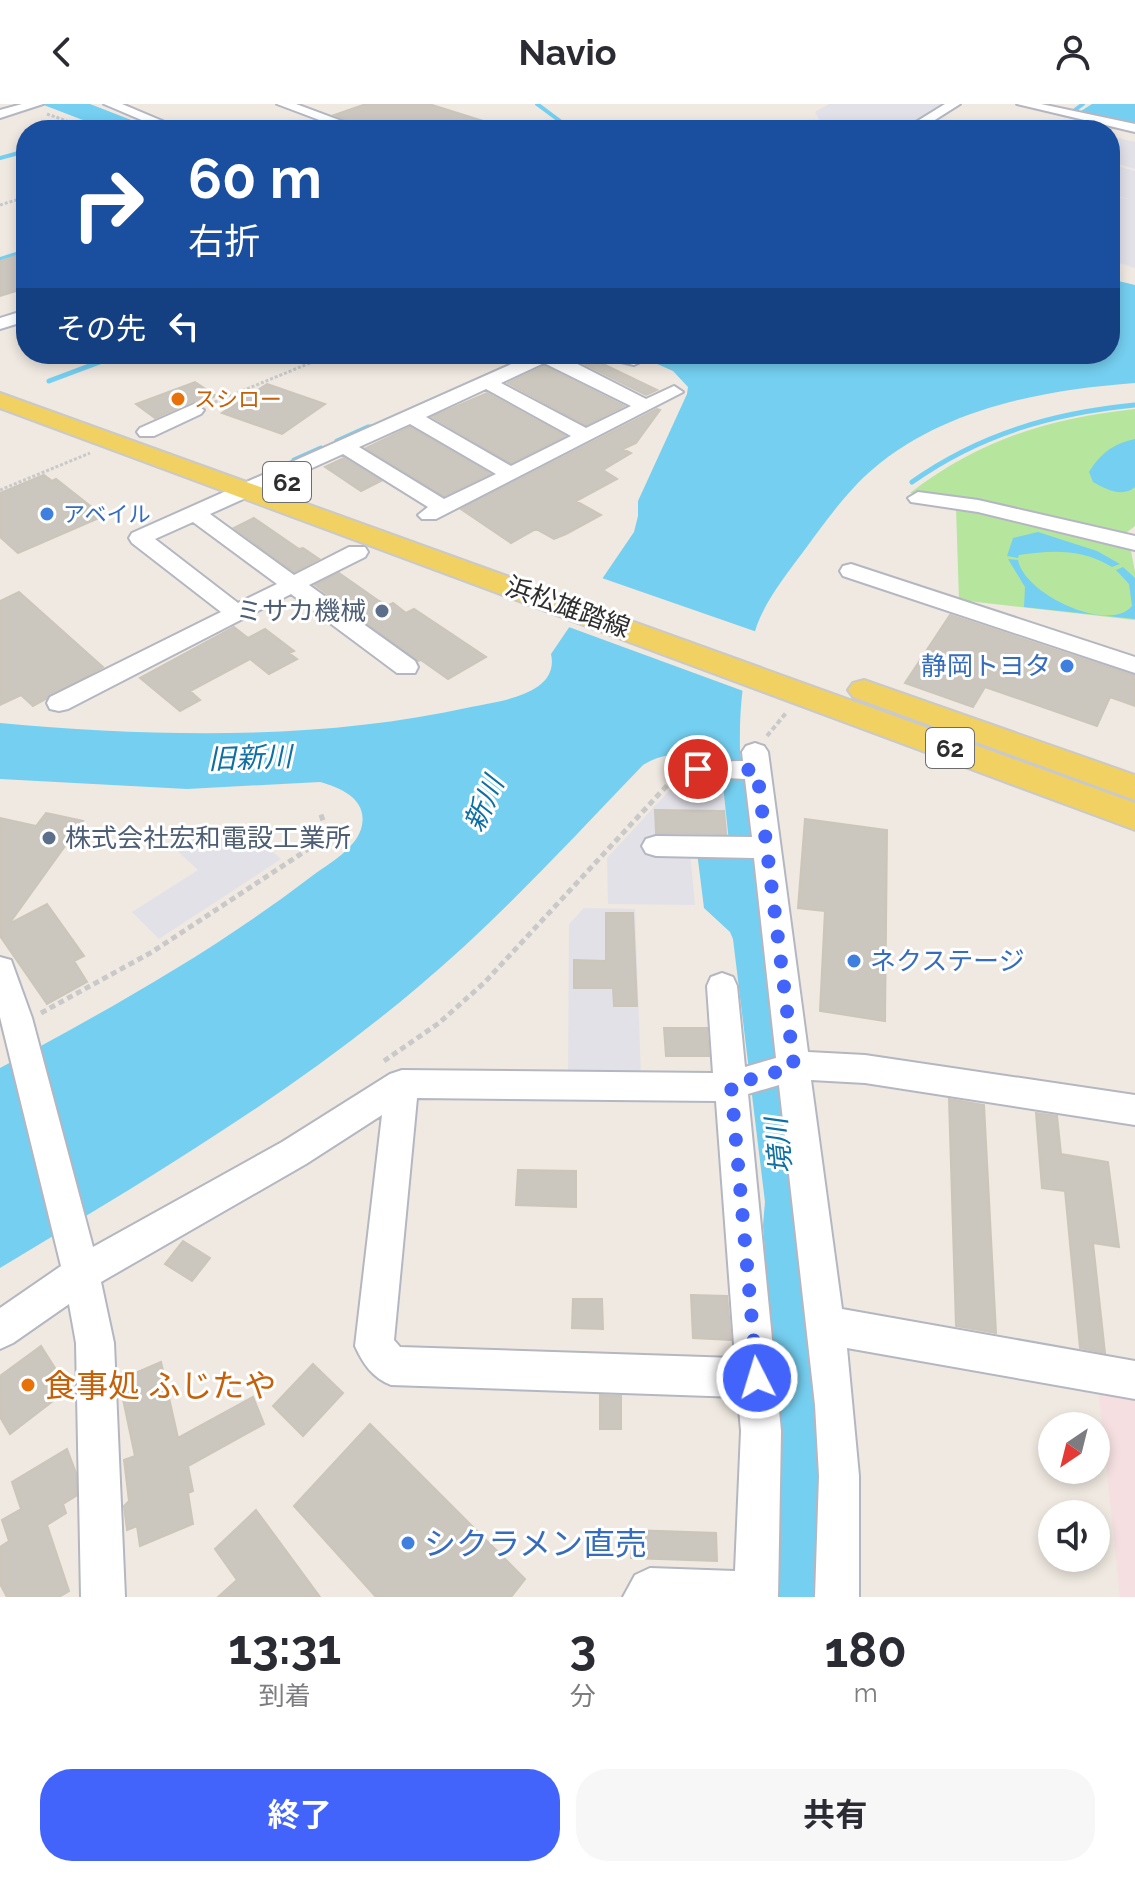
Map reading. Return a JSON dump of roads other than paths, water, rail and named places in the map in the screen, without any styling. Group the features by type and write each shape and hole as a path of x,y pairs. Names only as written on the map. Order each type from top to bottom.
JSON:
{"main road":[{"name":"浜松雄踏線","path":"0,379 274,478 567,595 768,668 1135,788"},
{"name":"浜松雄踏線","path":"0,400 246,490 567,595"},
{"name":"浜松雄踏線","path":"768,668 1135,817"}],"street":[{"path":"110,104 151,120"},
{"path":"283,104 330,120"},
{"path":"301,110 320,104"},
{"path":"927,120 954,104"},
{"path":"1023,104 1098,120"},
{"path":"0,114 33,105"},
{"path":"237,613 140,538 527,364"},
{"path":"564,364 646,406"},
{"path":"486,382 586,436"},
{"path":"344,446 436,512 674,392"},
{"path":"147,432 194,410"},
{"path":"411,416 511,474"},
{"path":"918,498 978,506 1135,543"},
{"path":"195,513 406,667"},
{"path":"59,703 357,552"},
{"path":"851,571 1135,665"},
{"path":"698,769 752,764 826,1325 839,1476 837,1597"},
{"path":"656,846 764,848"},
{"path":"0,969 19,1028 79,1264 95,1343 103,1597"},
{"path":"645,1597 650,1590 756,1595 762,1484 757,1378 735,1084 722,986"},
{"path":"0,1330 79,1264 294,1153 388,1076 735,1084 791,1068 822,1065 1135,1110"},
{"path":"388,1076 374,1346 391,1366 757,1378"},
{"path":"826,1325 1135,1380"}],"water":[{"path":"41,104 90,104 131,120 83,120"},
{"path":"1092,104 1135,104 1135,123 1081,111"},
{"path":"1120,281 1135,285 1135,383 1065,391 996,406 931,431 901,448 854,487 829,517 772,595 757,625 748,656 741,703 740,751 783,1055 824,1405 825,1597 773,1597 780,1471 763,1225 765,1202 733,939 730,932 704,908 697,852 730,851 722,776 697,758 695,753 662,757 643,765 477,934 418,987 319,1065 215,1136 0,1268 0,1068 160,978 275,903 349,848 359,833 362,816 351,796 320,782 187,789 0,779 0,723 177,733 296,731 413,718 525,694 546,679 551,668 551,654 634,532 638,501 687,394 688,387 673,371 657,364 1120,364"},
{"path":"1135,439 1135,487 1120,492 1093,482 1089,472 1098,460 1114,447"},
{"path":"1038,532 1097,551 1120,564 1112,567 1090,557 1067,552 1032,553 1019,555 1018,558 1007,556 1013,538"},
{"path":"1008,559 1018,560 1024,573 1051,597 1087,613 1105,615 1121,613 1132,606 1129,584 1116,570 1123,567 1135,578 1135,619 1024,607 1025,587"}],"waterway":[{"path":"537,104 559,120"},
{"path":"1071,113 1083,104"},
{"path":"0,158 16,154"},
{"path":"0,259 16,254"},
{"path":"49,381 94,364"},
{"path":"912,482 964,451 1018,428 1075,414 1135,405"},
{"path":"337,441 368,427 376,427"},
{"path":"294,460 321,448"}],"place":[{"name":"スシロー","path":"178,399"},
{"name":"アベイル","path":"47,514"},
{"name":"ミサカ機械","path":"382,611"},
{"name":"静岡トヨタ","path":"1067,666"},
{"name":"株式会社宏和電設工業所","path":"49,838"},
{"name":"ネクステージ","path":"854,961"},
{"name":"食事処 ふじたや","path":"28,1385"},
{"name":"シクラメン直売","path":"408,1543"}],"water label":[{"name":"旧新川","path":"250,758"},
{"name":"新川","path":"484,804"},
{"name":"境川","path":"779,1146"}]}
